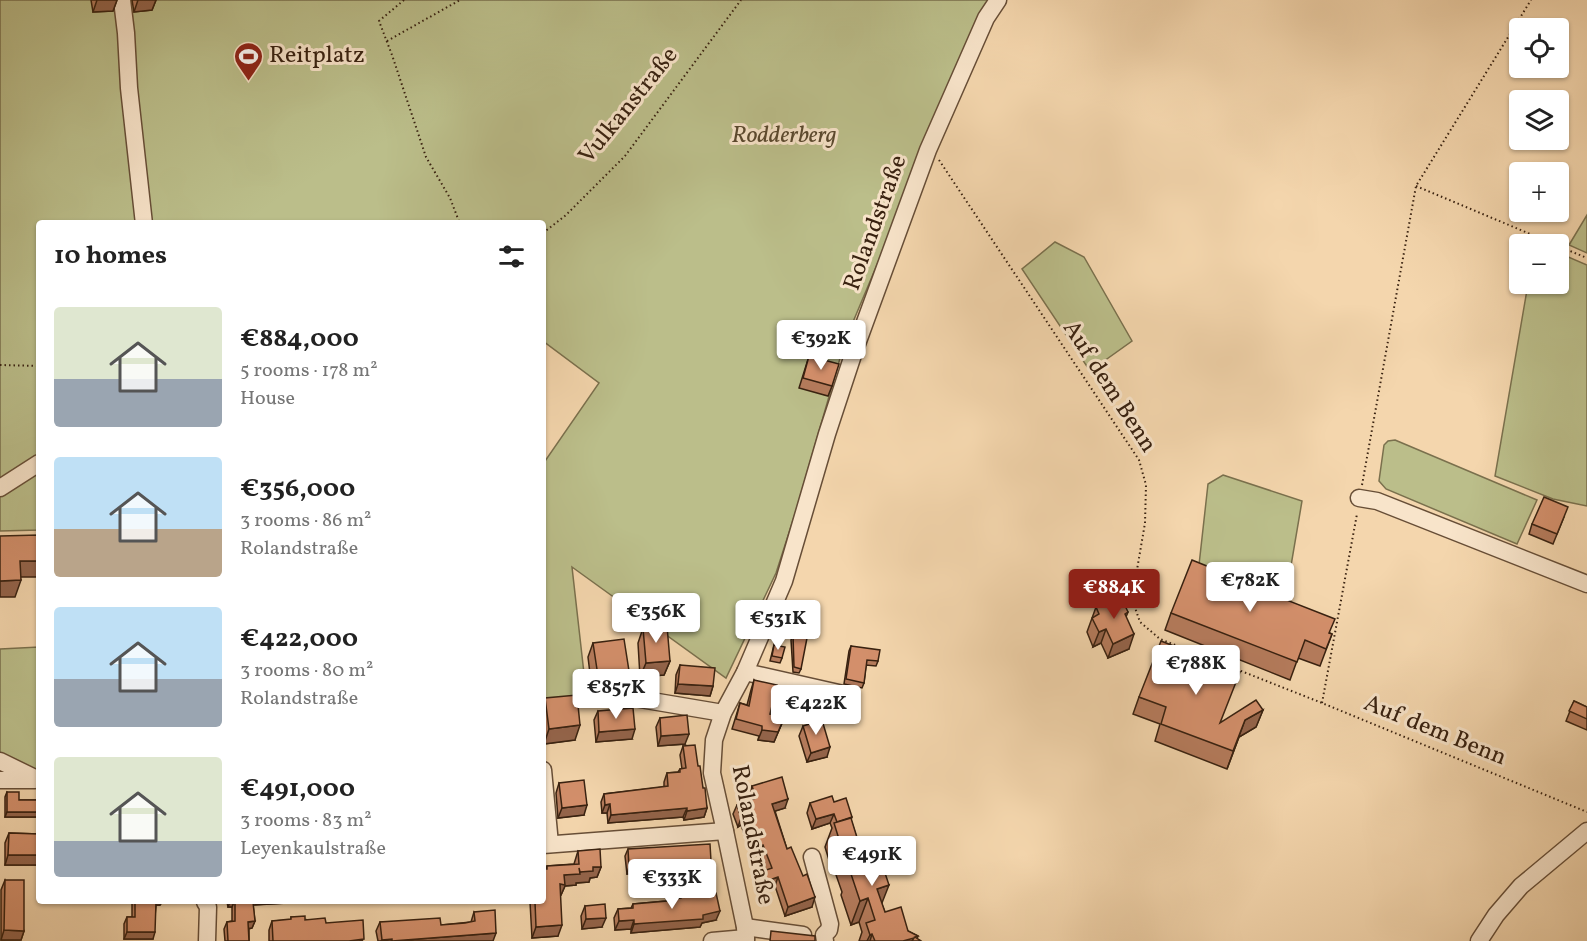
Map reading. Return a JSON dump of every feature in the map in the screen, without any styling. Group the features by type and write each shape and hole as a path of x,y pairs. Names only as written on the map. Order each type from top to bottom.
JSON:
{"street":[{"path":"122,0 144,220"},
{"name":"Rolandstraße","path":"745,935 712,773 714,740 723,713 745,672 784,581 853,355 928,150 986,18 998,0"},
{"path":"0,488 36,465"},
{"path":"1359,498 1377,501 1587,584"},
{"path":"745,672 843,694"},
{"path":"634,698 723,713"},
{"path":"0,761 36,779"},
{"path":"0,780 36,780"},
{"path":"546,844 725,831"},
{"path":"1479,941 1496,915 1521,886 1587,831"},
{"path":"712,941 745,935 825,938 830,924 812,856"},
{"path":"206,904 207,941"}],"path":[{"path":"404,0 379,21 426,157 450,198 458,220"},
{"path":"387,40 460,0"},
{"name":"Vulkanstraße","path":"546,230 566,215 625,156 741,0"},
{"path":"1322,703 1416,186 1531,0"},
{"name":"Auf dem Benn","path":"928,150 941,162 1139,460 1146,485 1145,523 1132,599 1140,622 1160,639 1587,812"},
{"path":"1416,186 1530,234"},
{"path":"1569,251 1587,258"},
{"path":"0,364 36,366"}],"green space":[{"name":"Rodderberg","path":"0,0 993,0 981,17 845,341 776,573 726,678 572,567 587,700 546,704 546,460 599,383 546,343 546,220 36,220 36,460 0,483"},
{"path":"1587,215 1587,253 1569,245"},
{"path":"1055,242 1084,257 1132,341 1090,371 1022,269"},
{"path":"1569,257 1587,265 1587,506 1553,499 1495,476 1526,294 1569,294"},
{"path":"1395,440 1537,500 1517,544 1386,489 1379,481 1384,445 1388,441"},
{"path":"36,470 36,530 0,531 0,492"},
{"path":"1223,475 1302,501 1285,601 1198,574 1208,484"},
{"path":"36,647 36,773 0,753 0,649"}],"building":[{"path":"809,356 839,364 832,386 803,378"},
{"path":"1544,497 1568,507 1557,534 1532,524"},
{"path":"36,535 36,561 20,561 21,580 0,581 0,536"},
{"path":"1192,560 1224,573 1223,575 1335,619 1326,649 1305,640 1297,662 1171,613"},
{"path":"1120,595 1134,634 1113,644 1106,629 1099,632 1092,618 1099,614 1096,607"},
{"path":"667,626 670,661 646,663 643,628"},
{"path":"793,635 807,638 801,669 794,667"},
{"path":"624,639 629,671 598,676 593,643"},
{"path":"1161,641 1240,672 1220,723 1256,700 1263,710 1245,720 1233,751 1161,724 1166,707 1139,697"},
{"path":"774,645 785,647 782,658 772,656"},
{"path":"851,646 880,650 878,661 867,660 864,683 846,679"},
{"path":"680,665 715,668 713,686 678,684"},
{"path":"754,680 777,685 770,714 785,716 778,732 762,730 762,726 736,719 740,703 749,706"},
{"path":"797,687 822,690 823,706 798,707"},
{"path":"577,695 580,725 549,729 546,698"},
{"path":"1574,701 1587,707 1587,719 1569,711"},
{"path":"633,708 635,729 599,732 598,711"},
{"path":"687,715 689,734 661,736 660,718"},
{"path":"822,720 830,747 811,753 803,726"},
{"path":"695,745 707,808 611,815 610,804 605,805 604,794 668,786 667,773 680,772 680,769 686,768 683,746"},
{"path":"782,777 788,799 772,804 787,849 791,847 803,876 807,874 815,897 788,907 778,877 761,883 758,873 772,868 763,845 756,848 745,816 741,818 737,805 756,798 752,786"},
{"path":"584,780 587,805 562,808 559,783"},
{"path":"7,792 19,792 19,800 36,800 36,812 7,812"},
{"path":"832,796 834,802 846,798 852,817 837,822 834,814 816,819 810,803"},
{"path":"851,818 863,857 878,852 889,885 877,889 885,912 901,907 908,931 918,936 915,937 921,941 912,941 914,938 903,941 875,941 872,934 870,935 866,923 875,920 868,898 860,901 834,823"},
{"path":"9,833 36,834 36,855 8,855"},
{"path":"710,844 711,861 672,864 672,874 657,875 656,867 649,868 649,865 629,867 628,849"},
{"path":"600,849 601,867 593,867 593,871 580,872 579,868 580,874 564,875 565,885 560,884 562,925 536,927 535,904 546,904 547,866 579,864 578,851"},
{"path":"5,880 24,880 24,931 4,930"},
{"path":"716,893 720,911 703,915 703,919 634,924 634,920 619,921 618,909 633,908 633,904"},
{"path":"135,904 156,904 155,932 127,932 127,917 135,917"},
{"path":"235,904 253,904 255,921 248,922 249,941 228,941 227,922 235,921"},
{"path":"605,904 606,918 586,919 585,906"},
{"path":"495,910 496,933 382,940 380,922 440,918 441,925 465,923 475,921 474,912"},
{"path":"305,916 305,920 325,918 326,923 363,920 364,939 273,941 272,921"},
{"path":"771,931 815,936 815,941 770,941"}],"place":[{"name":"Reitplatz","path":"248,82"}]}
